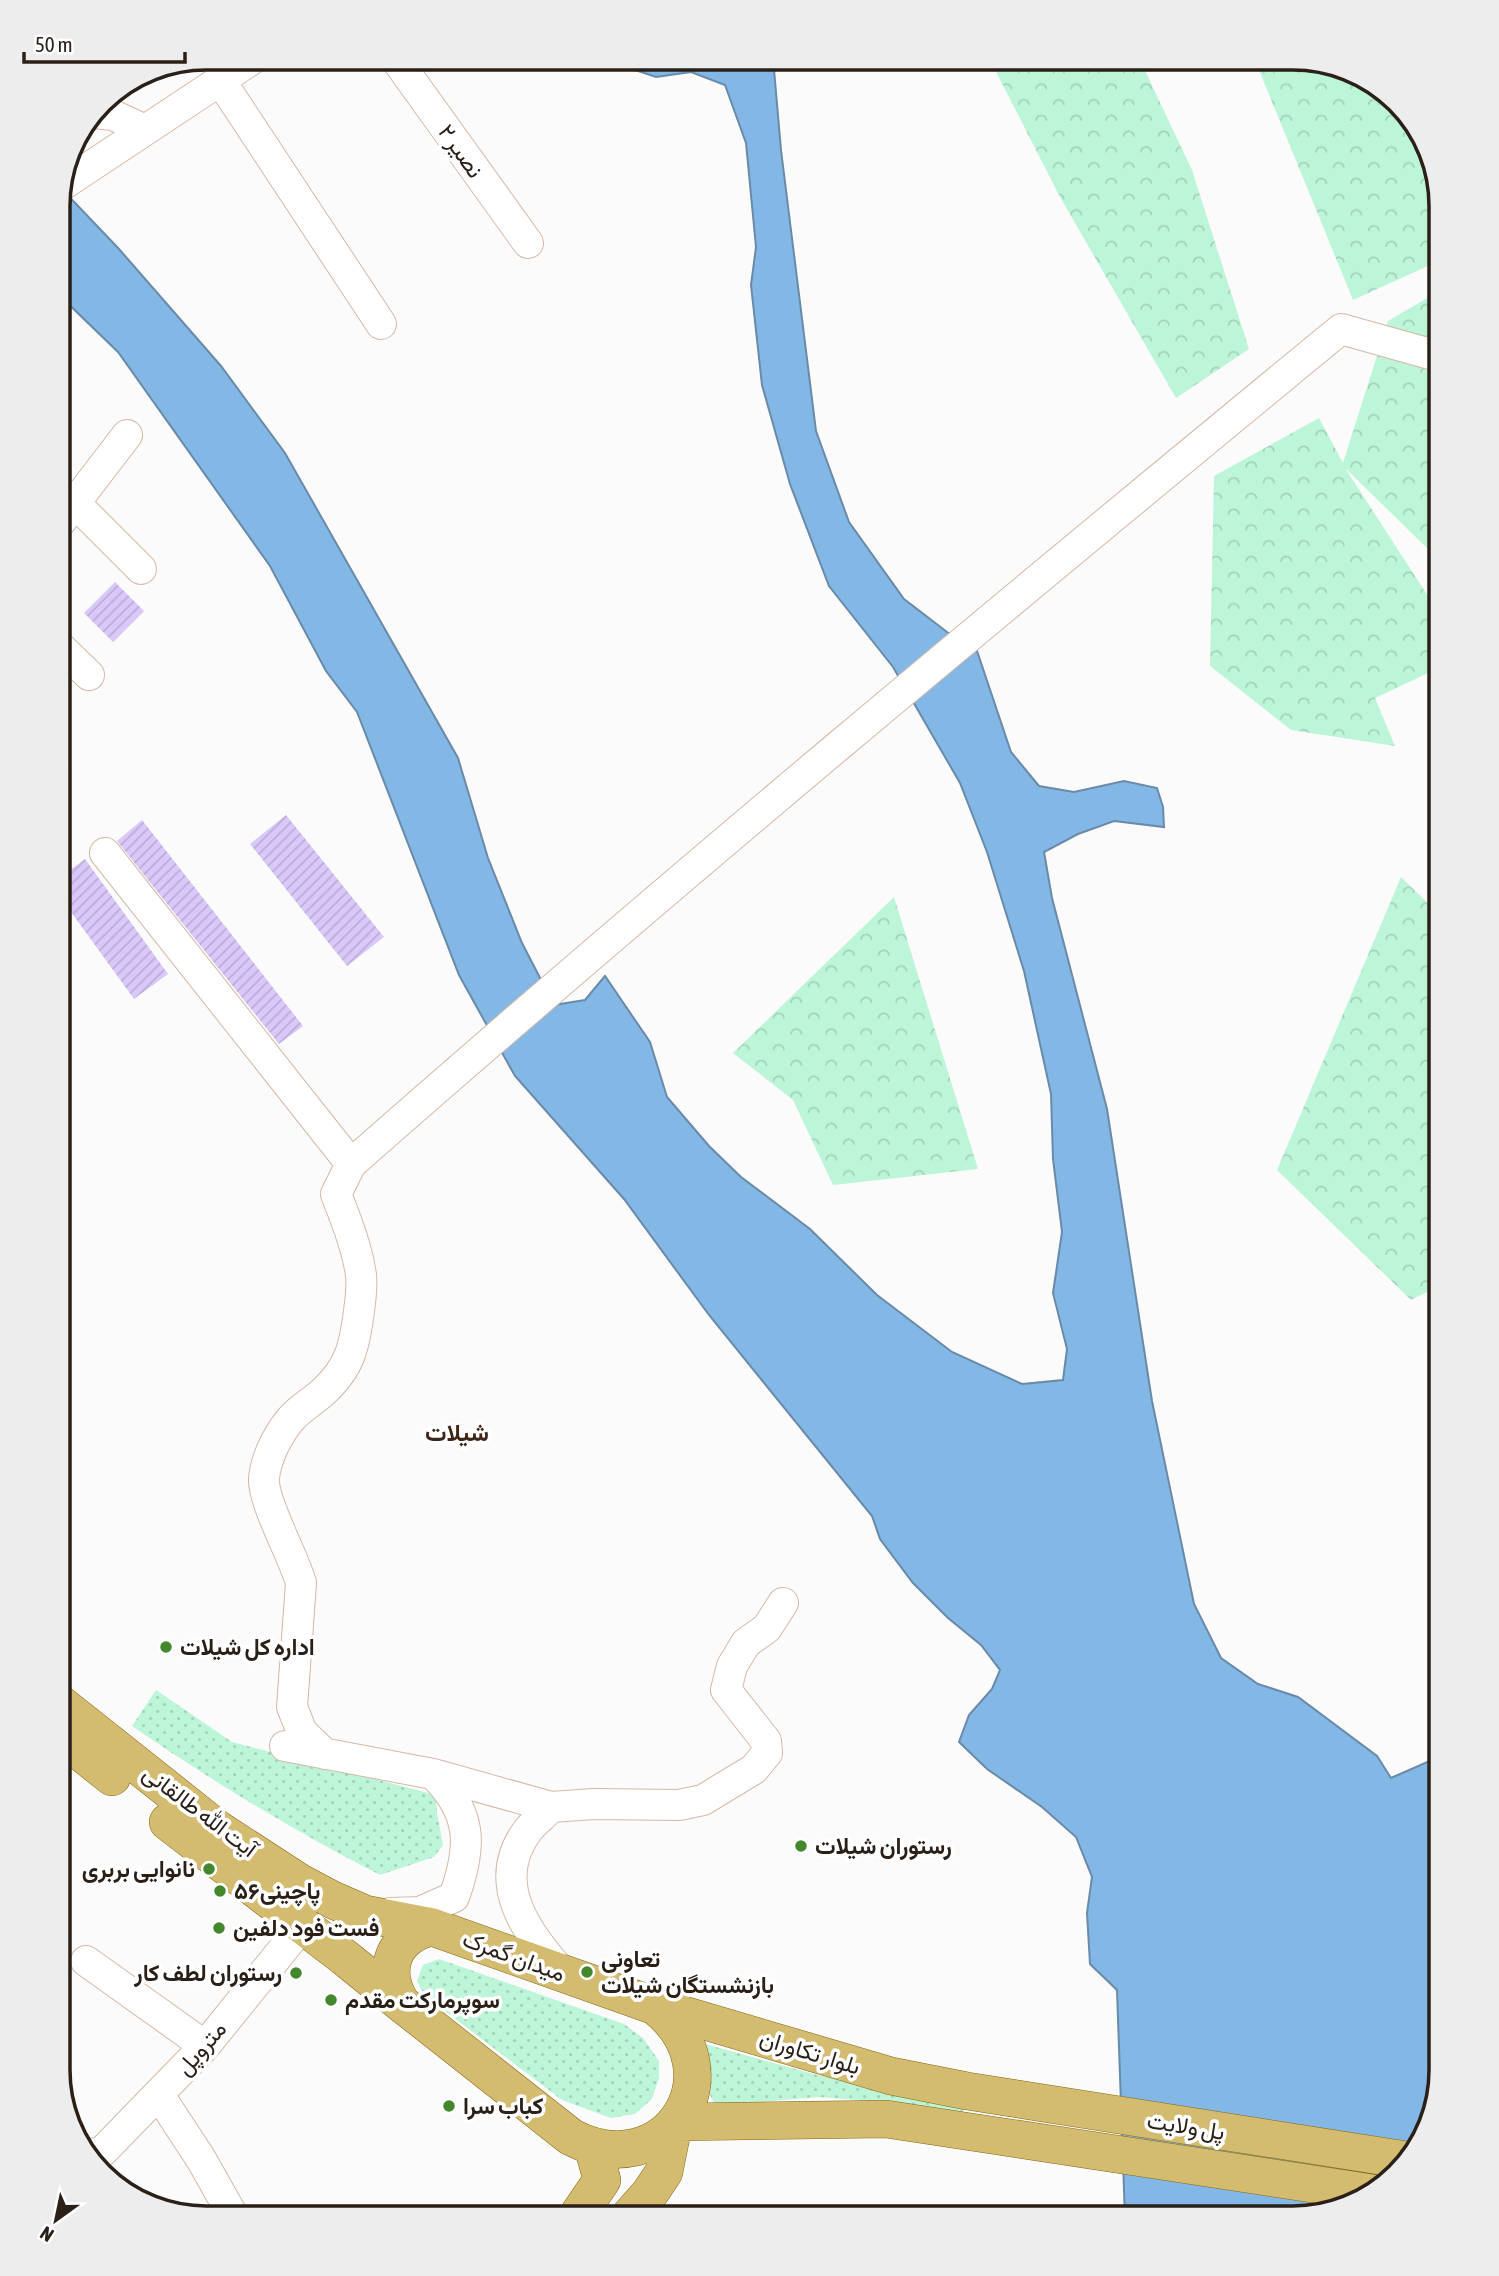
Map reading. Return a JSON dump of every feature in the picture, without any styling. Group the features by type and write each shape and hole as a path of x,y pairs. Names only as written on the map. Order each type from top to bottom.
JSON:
{"main road":[{"name":"آیت الله طالقانی","path":"70,1712 219,1830 299,1882 349,1907 432,1927"},
{"name":"آیت الله طالقانی","path":"70,1743 402,2004"},
{"path":"344,1956 356,1956 362,1951 365,1937 349,1907"},
{"name":"میدان گمرک","path":"402,2004 390,1973 396,1951 411,1935 432,1927 655,2006 671,2018 682,2033 692,2060 692,2089 675,2124 664,2172 638,2206"},
{"path":"402,2004 571,2137 597,2163 631,2183 637,2196 634,2206"},
{"name":"بلوار تکاوران","path":"655,2006 891,2076 967,2091"},
{"name":"پل ولایت","path":"967,2091 1396,2158"},
{"name":"پل ولایت","path":"675,2124 886,2119 1356,2191"},
{"path":"581,2206 597,2163 606,2151 644,2146 675,2124"}],"street":[{"path":"74,176 235,70"},
{"name":"نصیر ۲","path":"404,70 528,243"},
{"path":"220,80 381,324"},
{"path":"106,114 145,130"},
{"path":"325,1754 302,1732 292,1707 301,1583 296,1564 274,1517 264,1481 270,1453 290,1420 322,1393 338,1375 350,1355 361,1277 353,1239 336,1194 351,1164 474,1055 969,635 1341,329 1429,354"},
{"path":"70,509 127,435"},
{"path":"70,517 141,569"},
{"path":"70,657 89,675"},
{"path":"105,853 351,1164"},
{"path":"285,1746 433,1774 551,1807 594,1804 679,1805 703,1800 754,1769 766,1753 766,1741 726,1690 732,1667 746,1643 767,1628 783,1603"},
{"path":"349,1907 420,1912 454,1897 465,1868 466,1823 448,1789 433,1774"},
{"path":"551,1807 529,1828 520,1843 511,1886 519,1914 541,1948 564,1974"},
{"name":"متروپل","path":"98,2153 103,2151 205,2046 302,1926"},
{"path":"86,1961 205,2046"},
{"path":"159,2095 201,2159 227,2206"}],"green space":[{"path":"995,70 1145,70 1192,170 1249,349 1176,398 1060,197"},
{"path":"1259,70 1311,71 1345,80 1361,88 1376,98 1401,123 1419,154 1428,188 1429,265 1353,300"},
{"path":"1429,297 1429,550 1345,468 1429,598 1429,673 1375,698 1395,746 1291,730 1210,666 1214,476 1319,418 1343,463 1388,321"},
{"path":"1401,877 1429,904 1429,1291 1411,1300 1277,1170"},
{"path":"894,897 978,1169 833,1185 793,1100 733,1053"},
{"path":"156,1690 232,1742 436,1795 443,1845 434,1857 380,1875 316,1841 254,1805 132,1726"},
{"path":"439,1959 624,2024 643,2038 659,2061 659,2078 652,2099 635,2114 611,2118 562,2100 424,1995 417,1981 423,1965"},
{"path":"694,2041 817,2075 964,2106 961,2116 896,2103 819,2097 758,2102 731,2110 714,2103 702,2079"}],"water":[{"path":"635,70 774,70 781,150 816,431 849,522 904,599 977,651 1011,752 1039,786 1074,792 1124,781 1157,788 1163,807 1164,827 1114,821 1078,834 1044,852 1052,898 1107,1109 1152,1401 1194,1604 1221,1658 1258,1684 1298,1697 1377,1756 1391,1778 1429,1761 1428,2088 1419,2122 1401,2153 1376,2178 1345,2196 1311,2205 1293,2206 1125,2206 1117,1990 1090,1964 1087,1913 1092,1877 1076,1837 1042,1807 987,1769 959,1742 969,1715 992,1689 1000,1670 981,1645 948,1618 913,1583 880,1539 872,1516 709,1315 624,1199 515,1076 459,975 357,712 326,671 270,566 118,352 70,306 70,198 119,249 221,366 285,453 458,758 488,858 522,943 554,1005 585,1000 605,976 650,1042 667,1097 709,1146 741,1177 810,1229 877,1295 952,1352 1022,1384 1063,1380 1067,1349 1053,1293 1062,1232 1053,1159 1051,1094 1024,971 987,852 960,783 893,667 829,586 790,484 762,385 751,285 756,247 746,143 725,85 691,72 656,77"}],"building":[{"path":"115,582 144,611 113,642 84,613"},
{"path":"286,815 384,937 347,966 250,844"},
{"path":"142,820 303,1026 279,1044 117,841"},
{"path":"85,859 168,974 134,999 70,911 70,870"}],"place":[{"name":"اداره کل شیلات","path":"166,1647"},
{"name":"رستوران شیلات","path":"801,1846"},
{"name":"نانوایی بربری","path":"209,1869"},
{"name":"پاچینی۵۶","path":"220,1891"},
{"name":"فست فود دلفین","path":"219,1928"},
{"name":"تعاونی بازنشستگان شیلات","path":"587,1972"},
{"name":"رستوران لطف کار","path":"296,1973"},
{"name":"سوپرمارکت مقدم","path":"331,2000"},
{"name":"کباب سرا","path":"449,2106"}],"district":[{"name":"شیلات","path":"457,1433"}]}
